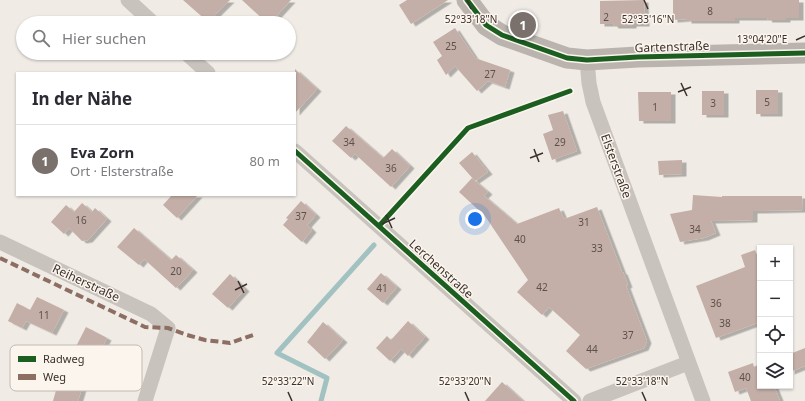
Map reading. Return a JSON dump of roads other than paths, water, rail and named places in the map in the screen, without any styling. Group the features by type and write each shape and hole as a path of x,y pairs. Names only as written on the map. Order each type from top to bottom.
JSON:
{"street":[{"path":"128,0 145,16"},
{"path":"467,0 486,26 502,35 567,58 587,60"},
{"name":"Gartenstraße","path":"587,60 638,57 805,53"},
{"path":"194,60 207,72"},
{"name":"Elsterstraße","path":"587,60 589,83 593,102 703,401"},
{"name":"Lerchenstraße","path":"296,152 574,401"},
{"name":"Reiherstraße","path":"0,242 151,314 168,328 145,401"},
{"path":"590,401 688,363"}],"waterway":[{"path":"321,401 327,378 277,353 374,245"}],"place":[{"name":"Eva Zorn","path":"523,25"}]}
